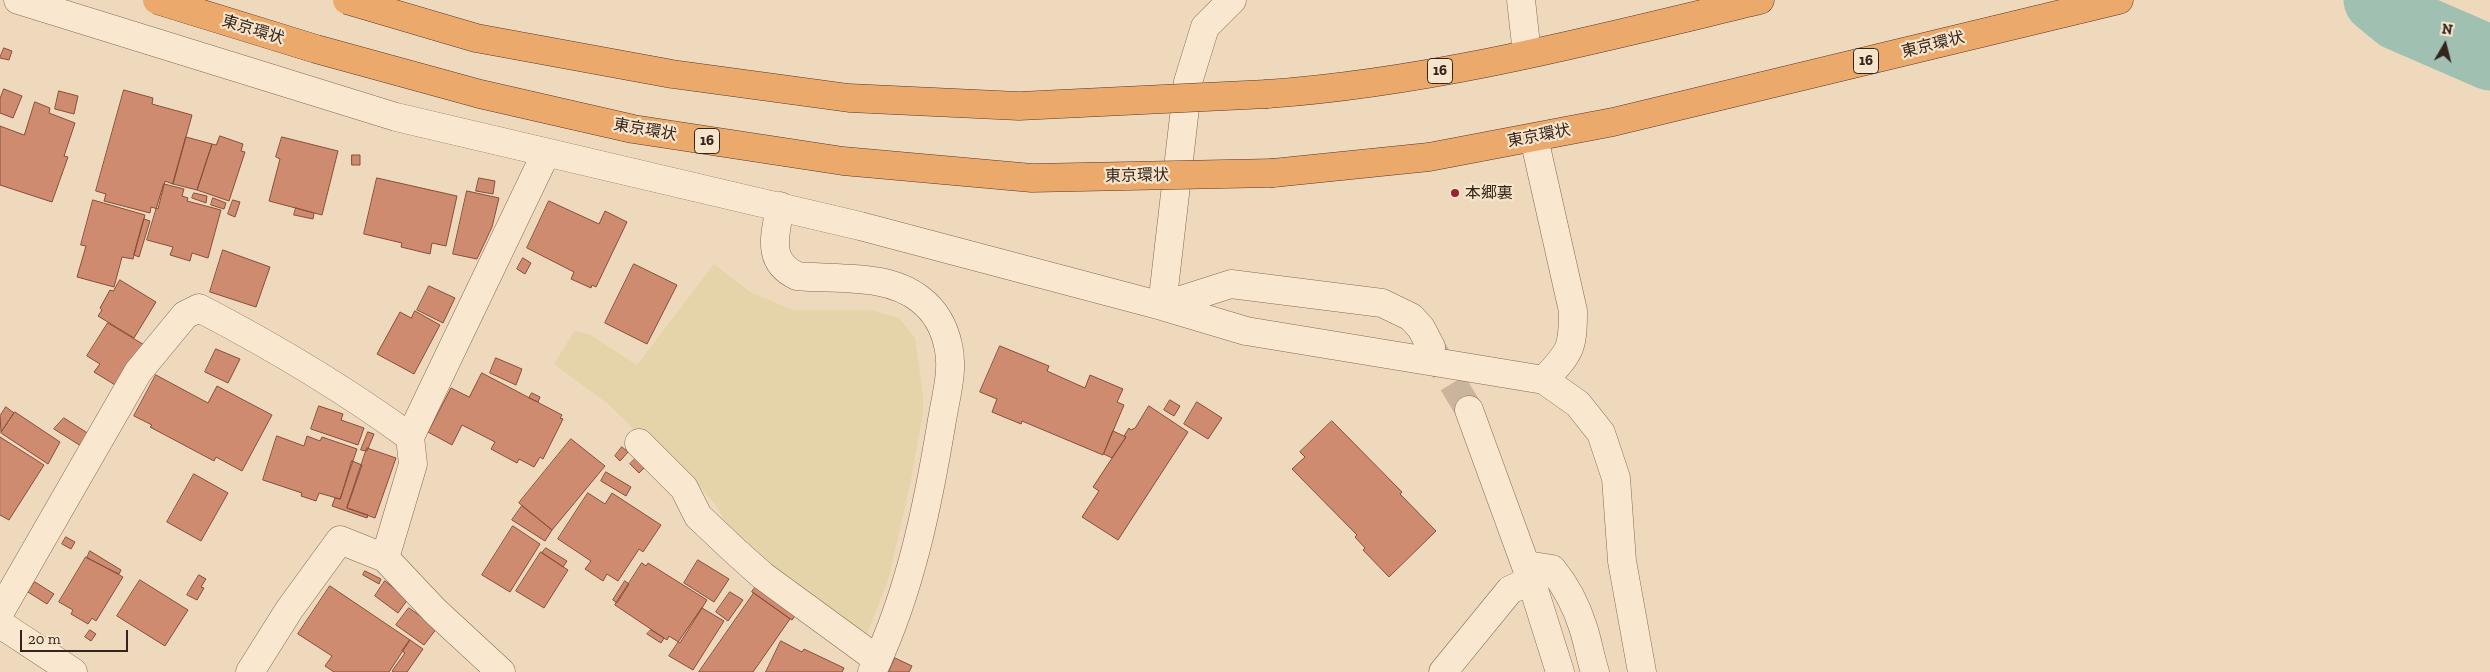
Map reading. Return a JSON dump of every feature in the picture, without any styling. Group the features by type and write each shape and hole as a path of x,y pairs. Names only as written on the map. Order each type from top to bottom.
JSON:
{"highway":[{"name":"東京環状","path":"157,0 316,49 480,94 642,131 843,161 1032,178 1273,173 1429,157 1613,122 2119,0"},
{"name":"16","path":"347,0 476,38 672,74 849,98 1019,106 1329,90 1527,54 1612,36 1760,0"}],"street":[{"path":"18,0 396,117 780,206 1162,306 1246,331 1544,380 1578,404 1601,433 1616,478 1622,560 1642,672"},
{"path":"1162,306 1188,82 1205,27 1232,0"},
{"path":"1521,0 1527,54"},
{"path":"1534,138 1573,311 1573,338 1569,349 1544,380"},
{"path":"385,558 413,464 410,436 546,153"},
{"path":"639,443 684,488 698,516 735,551 763,576 875,666 909,572 929,490 948,380 948,345 944,331 932,310 908,291 879,282 797,276 785,270 775,253 780,206"},
{"path":"1162,306 1231,284 1382,303 1411,317 1421,328 1431,347"},
{"path":"0,612 138,372 185,315 199,308 262,341 364,404 410,436"},
{"path":"1469,410 1528,573 1560,672"},
{"path":"250,672 289,610 340,540 385,558 434,611 501,672"},
{"path":"1443,672 1510,590 1528,573 1552,569 1567,587 1584,627 1588,654 1595,672"},
{"path":"0,624 73,672"}],"shaded area":[{"path":"714,264 750,292 793,310 871,310 899,318 915,338 923,395 923,413 911,480 889,577 867,634 819,603 748,550 730,531 716,505 701,488 608,404 554,364 574,331 589,334 637,365"}],"building":[{"path":"4,48 12,51 9,60 0,58"},
{"path":"4,89 22,96 13,118 0,113 0,99"},
{"path":"124,90 153,98 152,104 192,115 173,184 165,181 158,209 151,207 150,213 104,201 106,194 96,191"},
{"path":"59,91 78,96 74,114 55,109"},
{"path":"35,102 50,108 49,113 75,123 64,156 68,157 52,202 0,185 0,126 24,135"},
{"path":"220,136 243,144 241,151 245,152 229,201 197,190 212,144 216,145"},
{"path":"186,137 212,144 197,190 173,184"},
{"path":"282,137 338,151 322,215 269,201 280,159 276,157"},
{"path":"352,155 360,155 360,165 352,165"},
{"path":"377,178 457,196 446,246 432,243 430,254 401,247 402,243 364,234"},
{"path":"479,178 495,181 493,194 476,191"},
{"path":"164,184 184,189 182,196 188,198 187,201 221,210 208,258 192,253 190,261 170,255 173,247 147,240"},
{"path":"467,191 499,198 492,227 477,259 453,254"},
{"path":"194,193 207,196 206,203 192,198"},
{"path":"213,198 226,203 224,209 211,205"},
{"path":"93,200 145,215 133,259 122,257 114,287 77,277 86,246 81,245"},
{"path":"233,200 240,202 235,217 228,214"},
{"path":"549,201 599,224 605,211 627,222 596,287 592,285 591,288 571,279 574,272 527,248"},
{"path":"296,208 314,213 313,219 294,215"},
{"path":"144,219 150,221 139,257 134,255"},
{"path":"223,250 270,267 256,307 210,292"},
{"path":"523,258 531,263 525,274 517,269"},
{"path":"634,264 677,285 647,344 605,323"},
{"path":"120,280 156,302 134,338 98,316 102,310 100,308 110,290 113,291"},
{"path":"429,286 455,298 443,323 417,310"},
{"path":"415,311 440,325 414,374 377,354 400,312 411,318"},
{"path":"108,323 146,346 120,388 94,372 100,364 87,356"},
{"path":"1000,346 1049,366 1047,371 1085,388 1090,375 1123,389 1117,402 1124,405 1103,455 1022,421 1021,424 992,412 997,399 980,392"},
{"path":"216,349 240,359 228,383 205,372"},
{"path":"496,358 522,369 516,385 490,373"},
{"path":"482,373 562,415 560,418 563,419 543,459 540,457 534,467 519,459 517,463 491,449 495,442 462,425 452,445 428,432 451,388 469,397"},
{"path":"156,375 208,403 217,386 272,415 242,471 216,457 214,461 150,427 152,425 134,416"},
{"path":"532,393 540,397 538,402 529,398"},
{"path":"1170,400 1180,406 1174,416 1164,410"},
{"path":"1197,402 1222,418 1208,439 1184,424"},
{"path":"319,406 343,414 341,420 364,428 358,445 311,429"},
{"path":"1149,406 1188,432 1118,540 1082,517 1099,491 1093,487 1126,437 1124,436 1129,428 1131,430 1135,428"},
{"path":"6,407 14,413 1,432 0,416"},
{"path":"15,412 60,442 48,464 1,433"},
{"path":"64,418 89,434 81,446 54,429"},
{"path":"1332,421 1402,492 1400,494 1436,531 1389,577 1363,550 1365,548 1355,537 1357,535 1292,469 1305,457 1300,452"},
{"path":"1113,431 1126,437 1112,458 1104,454"},
{"path":"368,432 374,434 367,451 361,450"},
{"path":"277,436 304,446 307,436 320,441 322,437 357,449 340,499 319,493 316,501 301,496 302,493 263,480"},
{"path":"0,437 44,465 9,520 0,515"},
{"path":"571,439 605,466 552,530 519,503"},
{"path":"622,447 628,452 620,461 615,456"},
{"path":"367,448 396,458 375,518 347,508"},
{"path":"638,456 647,465 639,473 630,464"},
{"path":"352,461 362,465 347,508 368,515 367,518 332,506 335,498 340,499"},
{"path":"606,472 631,487 626,496 601,481"},
{"path":"194,474 228,493 201,541 167,522"},
{"path":"588,493 605,504 612,493 661,525 643,552 639,549 618,581 607,574 603,581 585,569 591,561 558,539"},
{"path":"522,506 552,530 545,541 512,520"},
{"path":"513,526 540,544 510,592 482,575"},
{"path":"66,537 75,542 71,549 62,544"},
{"path":"546,548 567,561 563,567 542,553"},
{"path":"90,551 121,570 119,574 87,558"},
{"path":"541,552 568,570 544,608 516,591"},
{"path":"86,557 123,577 96,621 92,618 88,624 71,614 73,610 59,602"},
{"path":"698,560 729,579 714,602 684,583"},
{"path":"642,563 646,566 648,563 707,600 680,643 669,636 667,640 615,605"},
{"path":"365,571 381,579 379,584 363,575"},
{"path":"199,575 206,579 201,587 204,588 197,600 187,595"},
{"path":"140,580 188,610 165,646 117,616"},
{"path":"385,581 408,599 398,613 375,596"},
{"path":"625,581 629,584 617,603 613,600"},
{"path":"35,582 54,594 47,604 28,592"},
{"path":"330,586 410,640 389,672 334,672 325,666 332,656 298,634"},
{"path":"756,586 796,614 792,620 752,592"},
{"path":"730,592 743,600 728,621 716,612"},
{"path":"754,593 790,619 753,672 699,672"},
{"path":"409,608 437,628 424,645 396,625"},
{"path":"702,608 724,621 693,670 669,656"},
{"path":"90,630 96,634 91,641 85,637"},
{"path":"651,630 664,638 661,643 647,634"},
{"path":"410,640 423,649 407,672 392,671 405,653 402,651"},
{"path":"781,641 802,652 804,649 844,668 842,672 766,672"},
{"path":"895,658 912,666 909,672 889,672"}],"waterway":[{"path":"2376,0 2398,18 2490,58"}],"tunnel":[{"path":"1431,347 1469,410"}],"place":[{"name":"本郷裏","path":"1455,193"}]}
